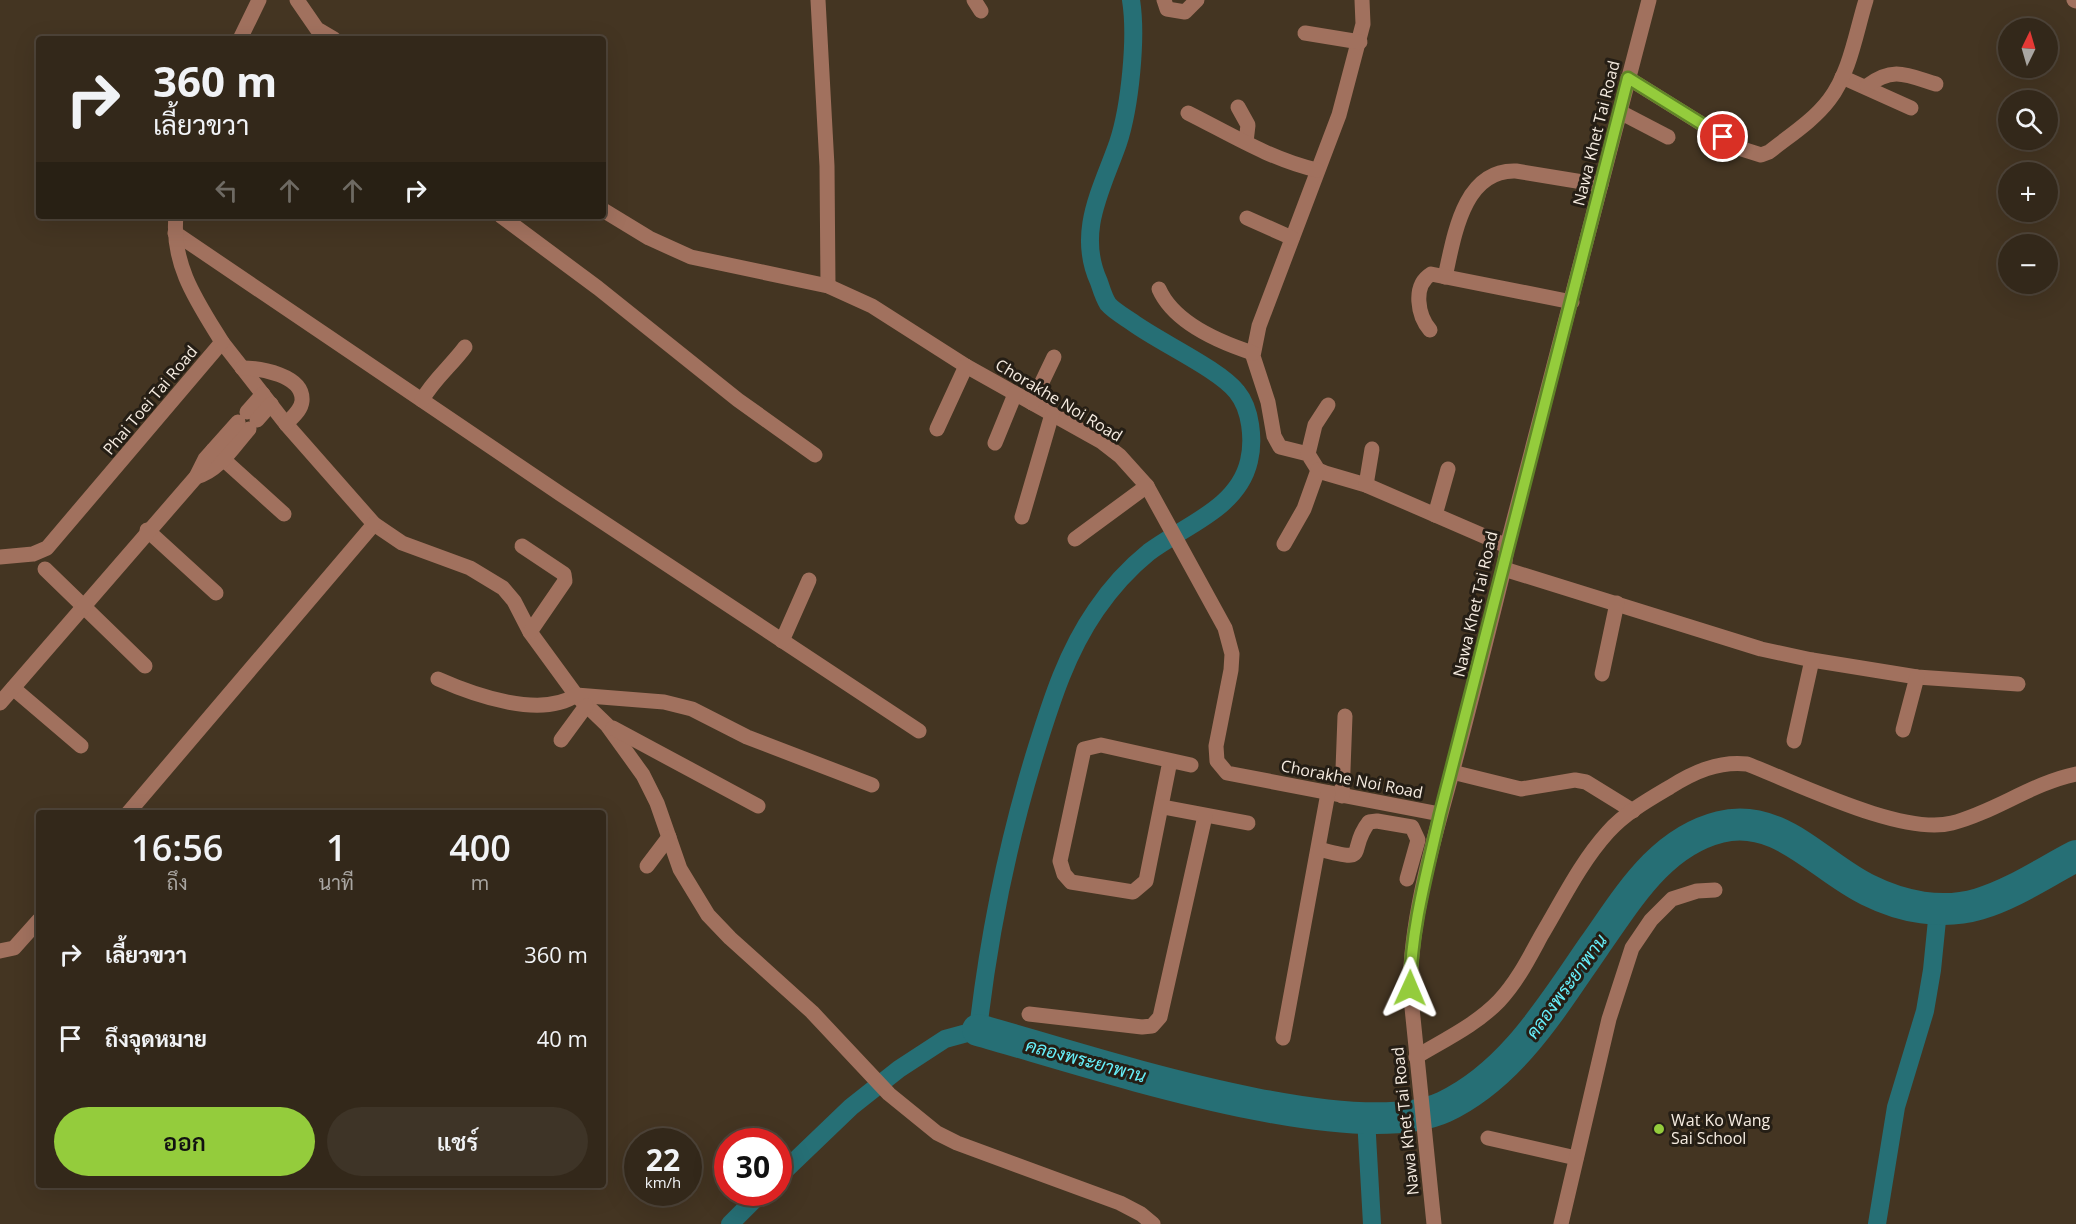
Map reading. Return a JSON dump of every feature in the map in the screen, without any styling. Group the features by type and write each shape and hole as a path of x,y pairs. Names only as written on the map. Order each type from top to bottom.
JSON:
{"street":[{"path":"241,36 259,0"},
{"path":"297,0 312,34"},
{"path":"818,0 826,155 828,286"},
{"path":"1164,0 1167,9 1176,13 1185,12 1197,0"},
{"name":"Nawa Khet Tai Road","path":"1434,1224 1410,988 1411,953 1440,814 1649,0"},
{"path":"1628,78 1742,149 1761,155 1769,152 1816,115 1830,99 1842,77 1866,0"},
{"path":"1361,1 1364,24 1339,115 1272,297 1259,326 1253,353 1276,443 1280,447 1308,454 1318,470 1366,485 1507,546"},
{"path":"1305,33 1360,42"},
{"path":"1867,86 1878,77 1892,73 1936,84"},
{"path":"1842,77 1867,86 1911,108"},
{"path":"1238,107 1248,125 1246,142"},
{"path":"1620,112 1668,137"},
{"path":"1188,113 1297,166 1317,170"},
{"path":"1445,277 1457,221 1465,206 1489,176 1503,170 1516,171 1601,185"},
{"name":"Chorakhe Noi Road","path":"606,212 649,238 691,257 828,286 872,306 966,366 1102,442 1147,486 1225,628 1232,654 1231,670 1216,746 1217,761 1227,773 1440,814"},
{"path":"1247,218 1292,238"},
{"name":"Phai Toei Tai Road","path":"0,557 26,555 47,548 222,342 183,272 175,233 176,219"},
{"path":"505,219 598,288 738,400 815,455"},
{"path":"175,233 919,731"},
{"path":"1430,330 1422,320 1419,309 1424,281 1431,274 1572,302"},
{"path":"1159,289 1166,304 1179,314 1225,344 1253,353"},
{"path":"222,342 286,424 374,524 402,543 470,568 489,578 514,601 530,632 581,701 607,725 643,775 657,803 680,868 708,915 856,1058 890,1094 937,1133 957,1143 1120,1203 1154,1224"},
{"path":"422,400 438,376 453,363 465,347"},
{"path":"1032,403 1054,357"},
{"path":"937,429 966,366"},
{"path":"242,368 262,368 291,381 302,395 302,402 299,411 286,424"},
{"path":"994,443 1015,394"},
{"path":"0,703 147,530 195,477 207,474 218,455 267,399"},
{"path":"1308,454 1315,424 1328,405"},
{"path":"1022,517 1052,414"},
{"path":"1366,485 1372,449"},
{"path":"218,455 284,514"},
{"path":"1435,515 1448,469"},
{"path":"1284,544 1304,509 1318,470"},
{"path":"1075,539 1147,486"},
{"path":"131,810 374,524"},
{"path":"147,530 216,593"},
{"path":"522,546 564,574 565,581 530,632"},
{"path":"45,569 81,607 145,666"},
{"path":"1504,569 1716,636 1812,660 1917,676 2018,684"},
{"path":"782,641 809,580"},
{"path":"1602,674 1617,603"},
{"path":"1794,741 1812,660"},
{"path":"1903,730 1917,676"},
{"path":"438,679 478,694 533,705 551,706 581,701 664,702 692,709 747,737 872,785"},
{"path":"13,688 81,746"},
{"path":"561,740 581,701"},
{"path":"1283,1038 1319,849 1335,795 1345,716"},
{"path":"607,725 758,806"},
{"path":"1170,761 1146,881 1133,892 1071,882 1064,874 1060,861 1084,750 1101,745 1196,766 1217,761"},
{"path":"1418,1064 1499,1000 1521,970 1583,863 1609,831 1647,801 1681,780 1713,765 1729,762 1747,764 1883,817 1934,826 1976,815 2039,786 2076,774"},
{"path":"1452,772 1521,789 1575,780 1586,782 1633,811"},
{"path":"1162,807 1248,823"},
{"path":"1029,1014 1142,1027 1152,1026 1160,1017 1205,816"},
{"path":"1319,849 1344,856 1353,856 1358,851 1364,829 1369,822 1377,821 1412,828 1418,834 1418,840 1407,879"},
{"path":"647,866 669,837"},
{"path":"1561,1224 1609,1019 1632,948 1651,920 1672,899 1697,891 1715,890"},
{"path":"0,951 14,948 36,923"},
{"path":"1488,1138 1576,1158"}],"waterway":[{"path":"792,1164 851,1107 899,1069 945,1039 978,1030 988,958 1008,852 1037,747 1055,694 1077,642 1096,610 1120,579 1149,552 1208,515 1221,504 1234,492 1243,478 1249,461 1250,425 1242,399 1237,392 1217,374 1110,307 1093,264 1090,246 1094,211 1118,143 1129,92 1133,52 1131,0"},
{"name":"คลองพระยาพาน","path":"978,1030 1145,1078 1282,1109 1346,1117 1401,1117 1444,1107 1490,1077 1511,1058 1529,1037 1647,874 1680,845 1699,834 1720,827 1741,824 1761,827 1798,844 1868,890 1908,905 1937,909 1965,907 1992,900 2076,856"},
{"path":"1877,1224 1896,1107 1925,1011 1938,910"},
{"path":"1366,1118 1372,1224"},
{"path":"730,1224 748,1206"}],"place":[{"name":"Wat Ko Wang Sai School","path":"1659,1129"}],"route":[{"path":"1410,988 1415,924 1440,814 1499,591 1507,546 1572,302 1628,78 1723,137"}]}
